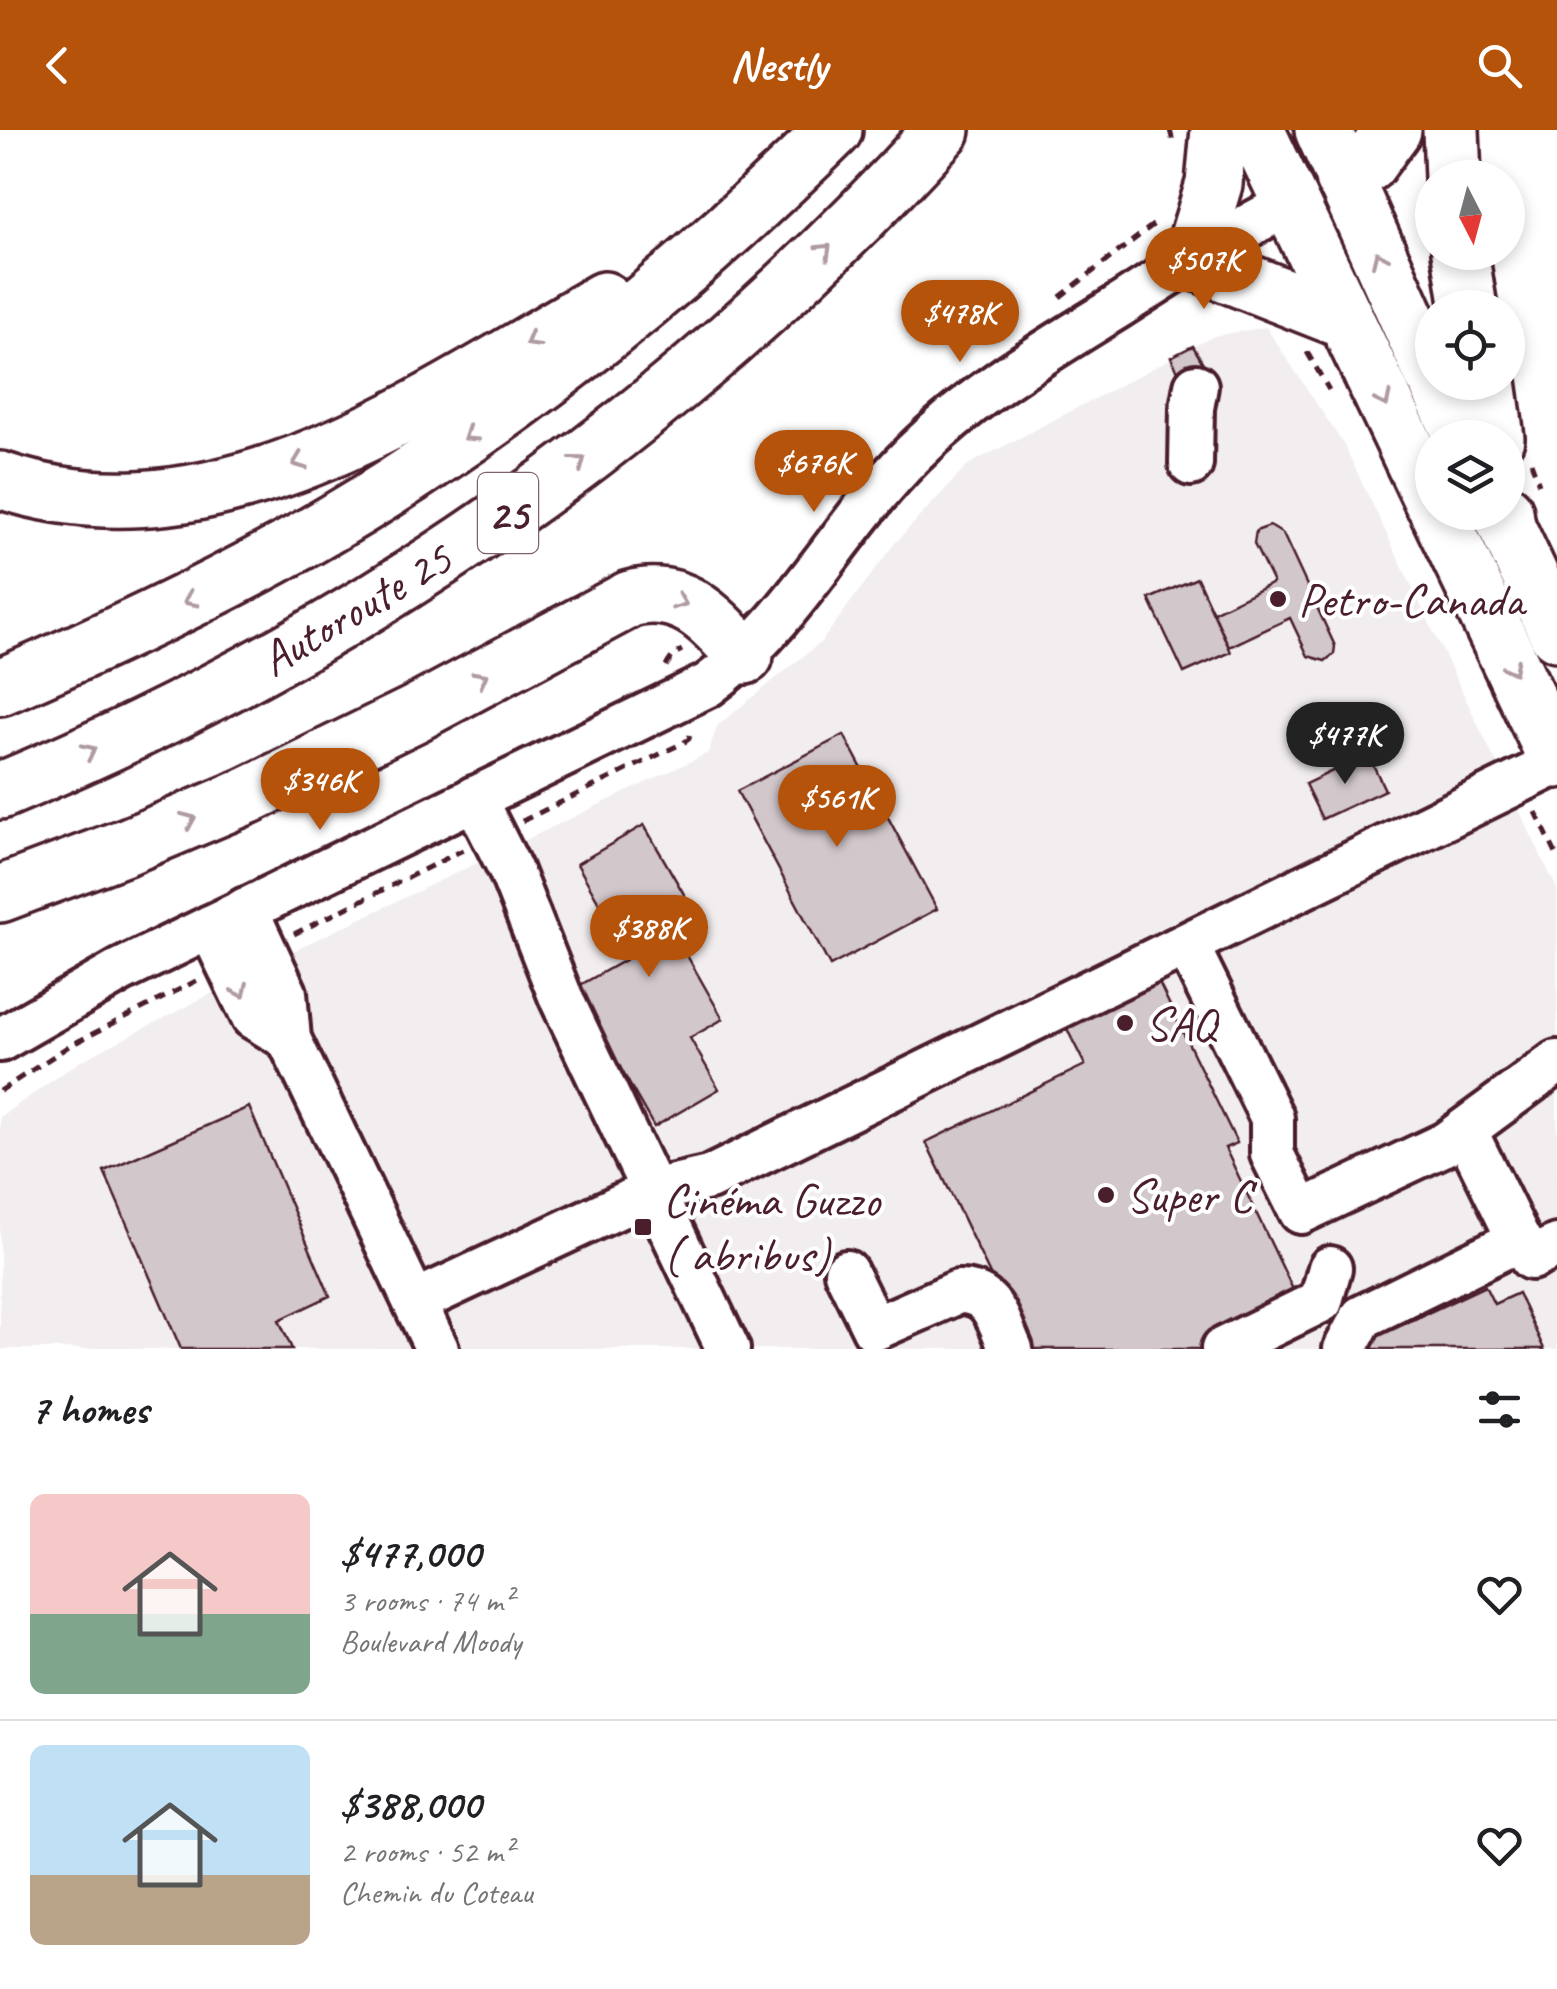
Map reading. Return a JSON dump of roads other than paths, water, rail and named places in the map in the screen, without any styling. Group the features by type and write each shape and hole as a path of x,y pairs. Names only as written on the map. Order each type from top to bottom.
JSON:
{"main road":[{"name":"Autoroute 25","path":"0,687 164,613 306,538 492,420 617,327 738,223 834,130"},
{"name":"Autoroute 25","path":"0,791 282,654 413,576 518,506 592,452 724,343 836,240 942,130"},
{"path":"1220,130 1214,184 1190,260 1323,332"},
{"path":"1256,130 1292,204 1323,332 1415,474"},
{"path":"1333,154 1368,164 1393,130"},
{"path":"1451,130 1453,160"},
{"path":"1292,204 1333,154"},
{"path":"1333,154 1415,336"},
{"path":"0,480 82,498 150,499 223,487 297,463 388,424 738,223"},
{"path":"1447,530 1557,762"},
{"path":"1510,530 1557,632"},
{"path":"0,894 247,796 415,714 630,599 657,595 680,599 705,614 744,656"}],"street":[{"path":"0,1040 90,987 228,918 692,694 744,656 800,595 892,476 938,430 1011,373 1248,224 1292,204"},
{"path":"1190,464 1196,386"},
{"path":"416,1302 652,1191 709,1178 1557,762"},
{"path":"474,798 510,869 561,998 728,1349"},
{"path":"228,918 284,993 290,1039 438,1349"},
{"path":"1188,945 1272,1118 1272,1154 1301,1212 1446,1144 1557,1062"},
{"path":"1345,1349 1362,1317 1538,1243 1465,1130"},
{"path":"1223,1349 1322,1302 1330,1268"},
{"path":"846,1272 874,1329 958,1292 970,1292 990,1303 1011,1349"}],"place":[{"name":"Petro-Canada","path":"1278,599"},
{"name":"SAQ","path":"1125,1023"},
{"name":"Super C","path":"1106,1195"},
{"name":"Cinéma Guzzo ( abribus)","path":"643,1227"}]}
